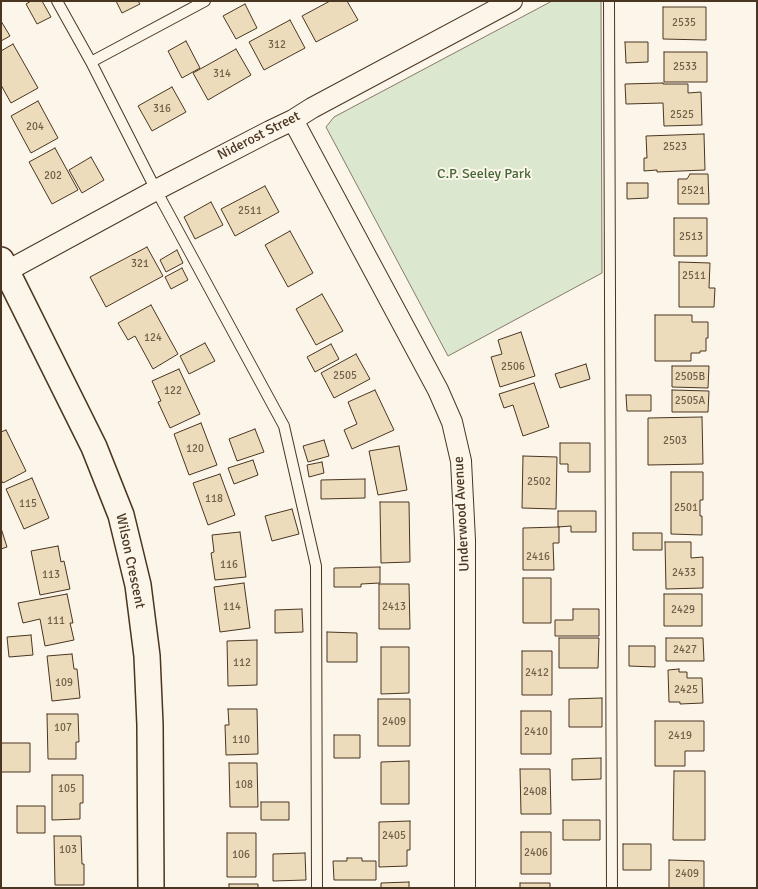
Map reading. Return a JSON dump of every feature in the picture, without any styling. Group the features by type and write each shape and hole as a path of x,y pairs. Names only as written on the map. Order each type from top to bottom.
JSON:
{"street":[{"name":"Niderost Street","path":"4,266 293,120 512,1"},
{"name":"Underwood Avenue","path":"293,120 438,390 452,422 461,461 465,540 465,888"},
{"name":"Wilson Crescent","path":"4,266 94,447 121,515 138,585 147,666 150,725 151,888"}],"lane":[{"path":"57,1 91,62 156,190 284,426 316,566 317,888"},
{"path":"91,62 205,1"},
{"path":"610,1 612,888"}],"green space":[{"name":"C.P. Seeley Park","path":"552,1 601,1 602,273 448,356 326,127 334,117"}],"building":[{"path":"31,1 42,1 51,17 37,24 26,4"},
{"path":"116,1 138,1 140,4 122,13"},
{"path":"330,1 347,1 358,20 316,42 302,16"},
{"path":"245,4 257,28 236,39 223,16"},
{"path":"663,7 706,7 706,40 663,39"},
{"path":"290,20 305,48 264,70 249,42"},
{"path":"1,21 10,36 1,41"},
{"path":"186,41 200,68 182,78 168,51"},
{"path":"625,42 648,42 648,62 626,63"},
{"path":"13,44 38,88 11,103 1,85 1,51"},
{"path":"236,49 251,75 208,100 193,73"},
{"path":"664,52 707,52 707,82 664,82"},
{"path":"625,84 688,84 688,93 701,92 702,125 664,126 663,103 626,104"},
{"path":"172,87 186,112 152,131 138,106"},
{"path":"38,101 58,138 31,153 11,116"},
{"path":"704,134 705,170 644,171 644,158 647,158 646,136"},
{"path":"55,148 78,190 52,204 29,162"},
{"path":"91,157 104,180 82,193 69,170"},
{"path":"690,174 708,174 709,204 678,204 678,179 687,179"},
{"path":"627,183 648,183 648,198 627,199"},
{"path":"265,186 279,212 235,236 221,209"},
{"path":"211,202 223,225 195,239 184,217"},
{"path":"674,218 707,218 707,256 674,256"},
{"path":"290,231 313,273 288,287 265,245"},
{"path":"147,247 163,276 106,307 90,277"},
{"path":"177,250 183,263 166,272 160,260"},
{"path":"679,262 710,263 709,288 715,288 714,307 679,307"},
{"path":"182,268 188,280 171,289 165,277"},
{"path":"322,294 343,331 316,345 296,309"},
{"path":"151,305 178,354 153,369 135,336 128,340 118,323"},
{"path":"655,315 692,315 692,322 708,322 706,351 691,353 691,361 655,361"},
{"path":"521,332 535,376 500,387 491,357 502,354 498,340"},
{"path":"205,343 215,361 189,374 180,356"},
{"path":"331,344 339,359 315,372 307,357"},
{"path":"356,354 370,379 334,398 321,373"},
{"path":"586,364 590,379 560,388 555,374"},
{"path":"672,366 709,366 708,388 672,387"},
{"path":"179,369 200,414 170,428 158,402 161,401 152,381"},
{"path":"534,383 549,427 523,436 513,405 504,408 499,394"},
{"path":"375,390 394,430 352,449 344,430 357,424 348,402"},
{"path":"672,390 709,391 708,412 672,412"},
{"path":"626,395 651,395 651,411 627,411"},
{"path":"702,417 703,464 648,465 648,418"},
{"path":"201,423 217,465 189,475 174,434"},
{"path":"255,429 264,452 237,461 229,439"},
{"path":"6,430 26,471 3,483 1,480 1,432"},
{"path":"324,440 329,456 308,462 303,446"},
{"path":"560,443 590,443 590,472 568,472 568,464 560,464"},
{"path":"399,446 407,490 378,495 369,451"},
{"path":"523,456 557,457 556,509 522,508"},
{"path":"253,460 258,475 234,484 228,468"},
{"path":"322,462 324,473 309,477 307,465"},
{"path":"671,472 703,472 703,500 700,500 702,535 671,534"},
{"path":"220,474 235,515 208,525 193,483"},
{"path":"32,478 49,518 24,529 6,489"},
{"path":"365,479 365,498 321,499 321,480"},
{"path":"380,502 409,502 410,562 381,563"},
{"path":"292,509 299,534 272,541 265,516"},
{"path":"558,511 596,511 596,532 571,532 571,526 558,527"},
{"path":"559,527 559,543 553,543 554,570 523,570 523,528"},
{"path":"1,528 7,547 1,549"},
{"path":"240,532 246,577 215,580 211,553 214,552 212,535"},
{"path":"633,533 662,533 662,550 633,550"},
{"path":"665,542 691,542 691,558 703,557 703,588 666,589"},
{"path":"58,546 61,562 64,561 70,589 40,595 31,551"},
{"path":"380,567 380,583 361,584 361,587 334,587 334,568"},
{"path":"523,578 551,578 551,623 523,623"},
{"path":"244,583 250,628 220,632 214,587"},
{"path":"379,584 409,584 410,629 379,629"},
{"path":"67,594 73,623 70,623 74,640 45,646 40,619 23,623 18,603"},
{"path":"664,594 702,594 702,626 664,626"},
{"path":"302,609 303,632 275,633 275,610"},
{"path":"573,609 599,609 599,636 555,636 555,620 573,620"},
{"path":"327,632 357,633 357,662 327,662"},
{"path":"31,635 33,655 9,657 7,637"},
{"path":"559,638 599,638 598,668 559,668"},
{"path":"666,638 703,638 704,661 666,661"},
{"path":"257,640 257,685 228,686 227,641"},
{"path":"629,646 655,646 655,667 629,666"},
{"path":"381,647 409,647 409,693 381,694"},
{"path":"522,651 552,651 552,695 522,695"},
{"path":"72,654 74,669 77,669 80,698 52,701 47,656"},
{"path":"679,669 679,672 687,672 687,678 702,678 703,703 680,704 680,702 669,702 668,670"},
{"path":"602,698 602,727 569,727 569,699"},
{"path":"378,699 410,699 410,746 378,746"},
{"path":"228,709 257,709 258,754 226,755 225,725 229,725"},
{"path":"521,711 551,711 551,754 521,754"},
{"path":"47,714 78,714 79,742 76,742 76,759 48,759"},
{"path":"655,721 704,721 704,751 685,751 685,766 655,766"},
{"path":"334,735 360,735 360,758 334,758"},
{"path":"1,743 30,743 30,772 1,772"},
{"path":"601,758 601,779 572,780 572,759"},
{"path":"409,761 409,804 381,804 381,762"},
{"path":"229,763 257,763 258,807 230,807"},
{"path":"520,769 550,769 551,814 521,814"},
{"path":"674,771 705,771 705,840 673,840"},
{"path":"52,775 83,775 83,803 80,803 80,819 52,820"},
{"path":"261,802 289,802 289,820 261,820"},
{"path":"17,806 45,806 45,833 17,833"},
{"path":"563,820 600,820 600,840 563,840"},
{"path":"410,821 410,850 407,850 407,866 379,867 379,822"},
{"path":"521,832 551,832 551,874 521,874"},
{"path":"227,833 256,833 256,877 227,877"},
{"path":"54,836 81,836 84,885 55,885"},
{"path":"623,844 651,844 651,870 623,870"},
{"path":"305,853 306,880 273,881 273,854"},
{"path":"347,858 362,858 362,861 376,861 376,880 334,880 333,861 347,861"},
{"path":"669,860 704,861 704,888 669,888"},
{"path":"409,882 409,888 381,888 381,883"},
{"path":"520,883 550,883 550,888 520,888"},
{"path":"229,884 258,884 258,888 229,888"}]}
